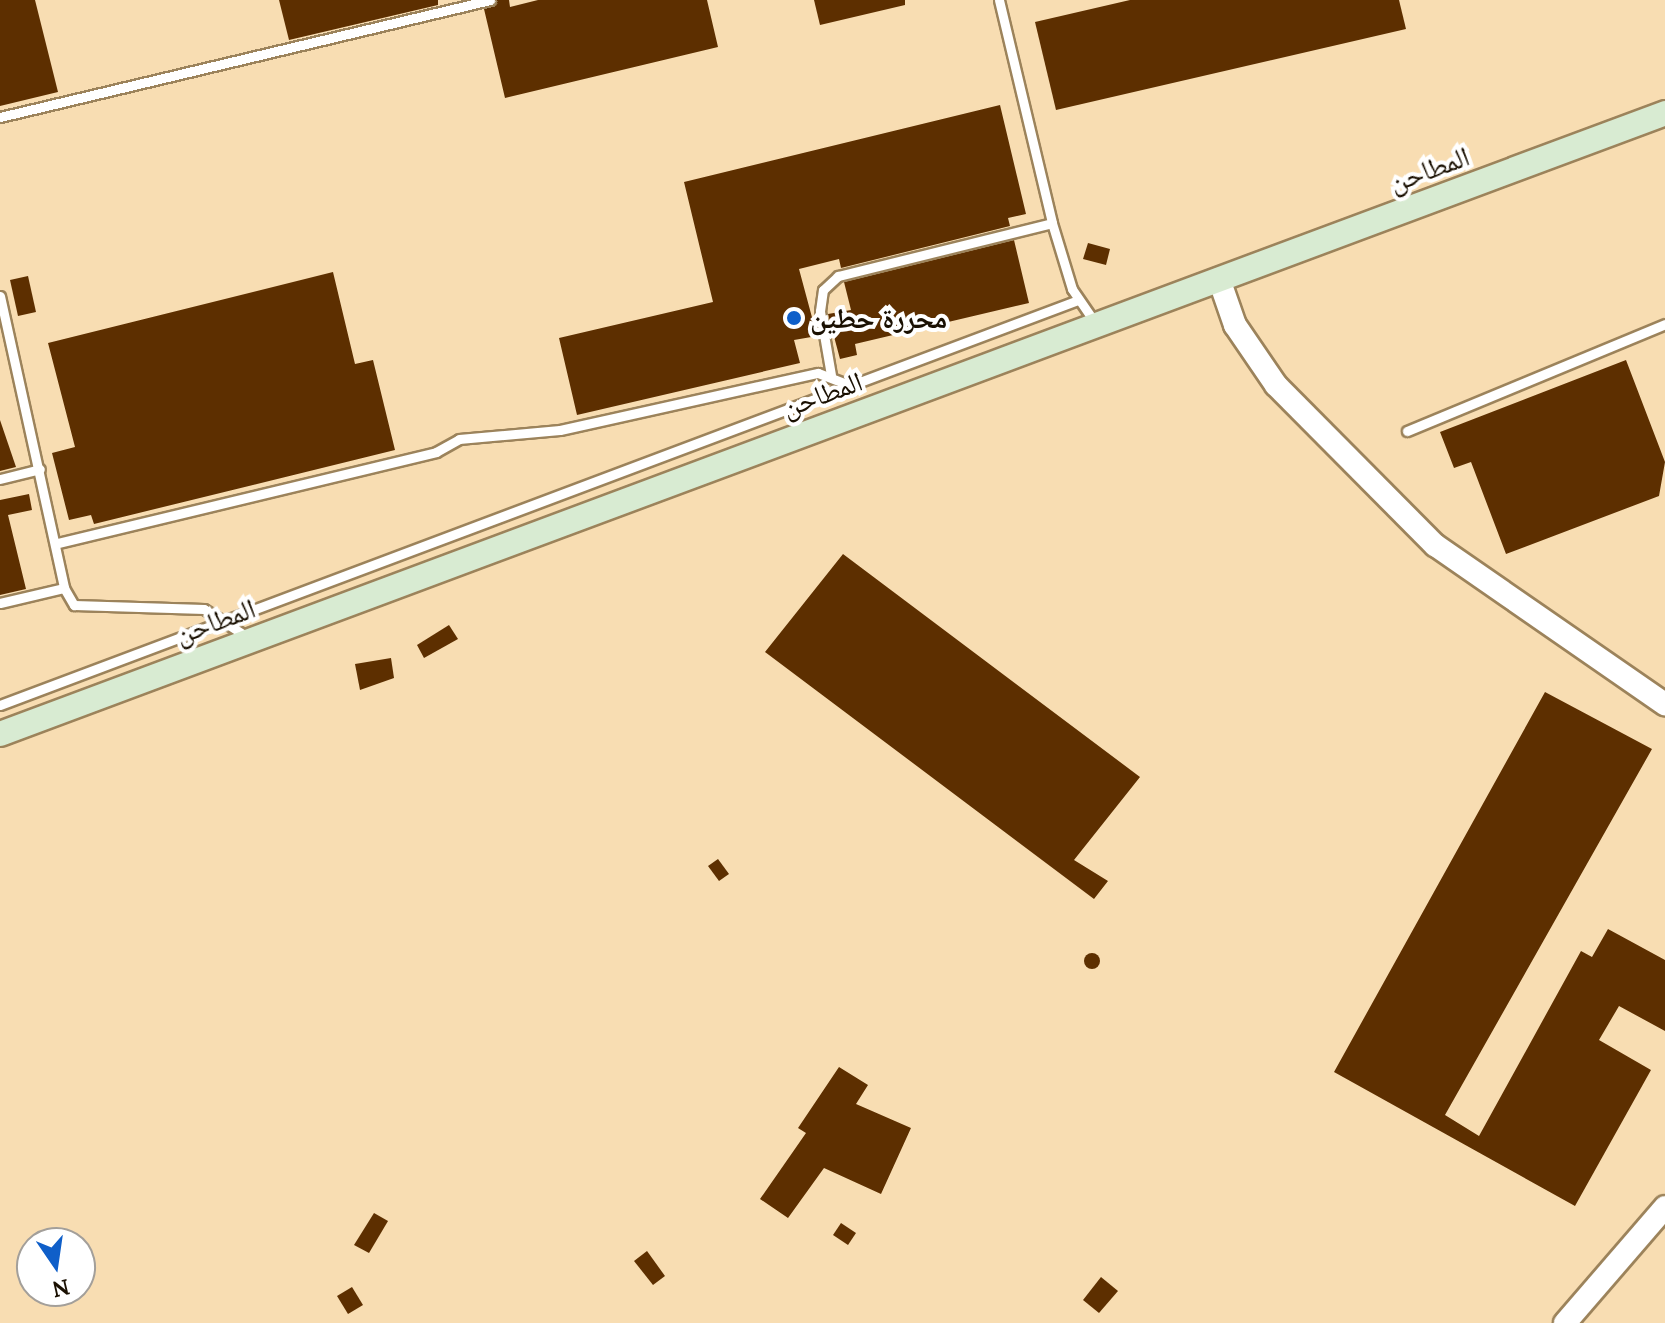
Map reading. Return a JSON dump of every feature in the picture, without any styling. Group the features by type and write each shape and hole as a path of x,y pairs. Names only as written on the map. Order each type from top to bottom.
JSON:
{"main road":[{"name":"المطاحن","path":"0,734 1665,113"}],"street":[{"path":"1219,279 1235,325 1276,385 1435,545 1665,704"},
{"path":"1565,1323 1665,1207"}],"lane":[{"path":"0,117 490,0"},
{"path":"999,0 1052,223 1078,300 1097,326"},
{"path":"831,375 820,311 823,290 838,276 1052,223"},
{"path":"0,296 58,543 64,588 74,605 204,609 252,640"},
{"path":"0,705 1078,300"},
{"path":"1407,431 1665,324"},
{"path":"58,543 436,452 459,439 560,430 778,379 831,375 851,385"},
{"path":"0,479 40,469"},
{"path":"0,603 64,588"}],"building":[{"path":"0,0 35,0 58,92 0,106"},
{"path":"279,0 438,0 438,5 289,40"},
{"path":"497,0 509,0 510,7 538,0 707,0 718,47 505,98 484,9"},
{"path":"814,0 905,0 905,5 820,25"},
{"path":"1130,0 1399,0 1406,29 1056,110 1035,22"},
{"path":"1000,105 1026,214 1008,218 1010,226 841,268 839,259 799,269 817,336 794,340 800,363 577,415 559,338 713,302 684,182"},
{"path":"1014,240 1029,303 855,344 857,355 840,359 828,314 851,310 844,282"},
{"path":"1088,243 1110,249 1106,265 1083,259"},
{"path":"333,272 355,364 373,360 395,450 94,524 91,515 69,520 52,453 75,447 48,343"},
{"path":"28,276 36,312 18,316 10,280"},
{"path":"1626,360 1665,462 1659,496 1506,554 1471,462 1454,468 1440,432"},
{"path":"0,420 16,467 0,471"},
{"path":"29,494 32,510 8,515 26,589 0,595 0,500"},
{"path":"843,554 1140,777 1074,860 1108,881 1094,899 765,652"},
{"path":"449,625 458,639 424,658 417,645"},
{"path":"391,658 394,678 360,690 355,664"},
{"path":"1545,692 1652,749 1445,1115 1479,1136 1581,951 1592,957 1608,929 1665,960 1665,1031 1619,1006 1599,1040 1651,1070 1575,1206 1334,1072"},
{"path":"718,859 729,874 719,881 708,866"},
{"path":"1092,953 1098,955 1098,967 1092,969 1086,967 1084,961 1086,955"},
{"path":"839,1067 868,1085 856,1104 911,1128 881,1194 824,1168 788,1218 760,1199 806,1133 798,1128"},
{"path":"374,1213 388,1221 369,1253 354,1245"},
{"path":"841,1223 856,1233 848,1245 833,1235"},
{"path":"647,1251 665,1276 653,1285 634,1261"},
{"path":"1101,1277 1118,1291 1099,1313 1083,1300"},
{"path":"352,1287 363,1305 348,1314 337,1296"}],"place":[{"name":"محررة حطين","path":"794,318"}]}
